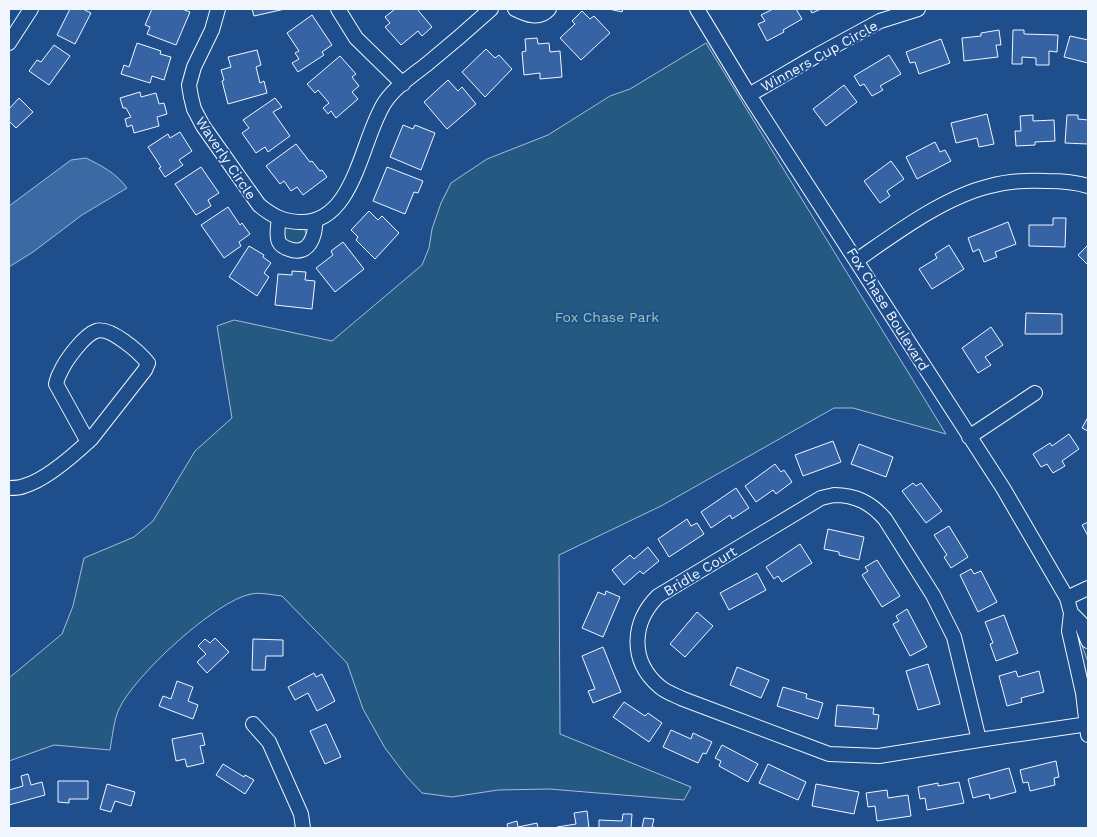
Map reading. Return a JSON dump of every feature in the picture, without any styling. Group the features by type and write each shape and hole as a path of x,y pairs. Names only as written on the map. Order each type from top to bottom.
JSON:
{"street":[{"path":"9,43 31,9"},
{"name":"Waverly Circle","path":"218,9 212,30 194,67 189,85 194,109 202,126 258,205 279,218 292,222 315,220"},
{"path":"338,9 356,38 403,84"},
{"path":"279,218 277,229 279,242 285,248 294,251 305,249 313,239 315,220 322,218 334,208 345,194 354,176 375,120 386,101 403,84 491,9"},
{"path":"516,9 525,15 536,16 549,9"},
{"name":"Fox Chase Boulevard","path":"697,9 749,96 857,260 968,437 1003,488 1066,598 1071,613 1070,631 1088,728"},
{"name":"Winners Cup Circle","path":"749,96 814,57 880,21 918,9"},
{"path":"857,260 924,215 952,200 989,186 1028,180 1056,181 1088,186"},
{"path":"9,488 23,487 35,482 77,453 88,442 145,370 148,363 110,332 95,332 83,341 59,374 56,384 88,442"},
{"path":"968,437 1035,393"},
{"name":"Bridle Court","path":"979,740 954,637 933,595 885,519 878,511 859,499 846,495 822,498 658,596 649,605 642,617 638,633 638,648 641,662 649,677 660,688 683,699 829,754 879,756 979,740 1088,728"},
{"path":"1066,598 1088,588"},
{"name":"Fox Chase Boulevard","path":"1071,613 1081,622 1088,640"},
{"path":"253,724 269,742 301,814 303,828"}],"green space":[{"name":"Fox Chase Park","path":"706,43 946,434 853,408 834,408 661,506 559,555 560,734 691,787 684,800 549,789 498,790 452,797 422,793 385,748 363,709 347,663 282,596 262,593 251,594 217,610 158,660 141,678 119,709 114,723 110,750 54,745 9,761 9,678 62,634 73,606 84,558 134,537 153,521 195,451 232,418 217,326 234,320 332,341 422,265 429,248 432,229 441,203 451,183 487,159 548,135 610,96 630,89"},
{"path":"284,227 304,228 307,236 302,243 291,243 283,235"},
{"path":"1075,626 1088,662 1088,685 1073,628"}],"shaded area":[{"path":"86,158 113,174 127,188 82,215 33,252 9,267 9,206 71,160"}],"building":[{"path":"70,9 83,9 91,13 75,44 57,35"},
{"path":"152,9 182,9 190,12 176,45 147,34 150,27 145,25"},
{"path":"252,9 285,9 254,16"},
{"path":"395,9 417,9 432,27 422,36 418,31 401,45 385,27 390,23 385,17"},
{"path":"609,9 623,9 622,12"},
{"path":"773,9 796,9 802,19 767,41 758,24 765,21 761,15"},
{"path":"810,9 821,9 812,13"},
{"path":"582,11 590,19 594,16 610,33 581,60 560,38 575,24 572,21"},
{"path":"312,15 332,45 322,52 324,55 298,72 292,63 299,59 295,53 299,51 287,33"},
{"path":"999,30 1001,45 996,45 998,57 964,61 962,38 981,36 981,33"},
{"path":"1013,30 1024,30 1024,34 1058,35 1057,52 1049,51 1049,65 1036,65 1036,58 1022,57 1022,64 1012,64"},
{"path":"1070,36 1088,40 1088,63 1064,57"},
{"path":"537,38 538,44 549,43 550,52 560,51 562,77 540,79 540,73 524,75 522,52 526,51 525,39"},
{"path":"941,39 950,63 919,74 915,62 910,63 906,52"},
{"path":"137,43 161,51 160,54 171,57 164,80 152,76 150,83 121,74 124,65 129,67"},
{"path":"54,45 70,56 49,85 29,71 37,60 41,62"},
{"path":"486,49 495,58 499,55 512,69 485,97 462,72"},
{"path":"257,50 261,65 256,67 260,83 264,81 267,93 228,104 221,70 231,67 228,57"},
{"path":"889,55 901,74 880,86 883,90 872,96 864,84 860,86 854,76"},
{"path":"340,56 356,74 352,77 359,86 352,92 358,99 336,118 331,111 328,114 323,108 329,103 318,90 315,93 307,84"},
{"path":"448,80 458,91 462,87 476,104 447,129 424,102"},
{"path":"844,85 857,102 826,126 813,109"},
{"path":"140,92 141,97 156,93 159,104 164,103 167,114 157,117 159,126 134,133 132,125 127,127 125,119 131,117 126,108 123,108 120,98"},
{"path":"19,98 33,112 16,128 9,121 9,109"},
{"path":"275,98 282,107 273,112 290,136 268,152 265,147 256,153 242,133 249,128 243,120"},
{"path":"987,114 994,144 979,147 977,138 956,143 951,123"},
{"path":"1033,115 1033,121 1054,120 1055,141 1035,142 1035,145 1016,146 1015,131 1021,131 1020,116"},
{"path":"1067,115 1078,115 1078,119 1088,120 1088,144 1065,143"},
{"path":"403,125 413,129 415,125 435,133 421,170 390,157"},
{"path":"180,132 192,151 179,160 183,165 165,177 148,147 168,134 170,138"},
{"path":"935,142 940,152 945,150 951,161 917,179 906,157"},
{"path":"296,144 310,162 312,161 327,177 303,195 297,187 291,191 284,181 280,184 266,166"},
{"path":"891,161 904,179 887,191 890,196 880,203 864,181"},
{"path":"201,167 219,193 208,200 211,206 196,215 175,184"},
{"path":"387,167 423,181 418,193 414,192 405,214 373,201"},
{"path":"228,207 240,225 242,223 250,234 239,242 241,246 224,258 201,225"},
{"path":"369,211 378,220 382,216 399,233 375,259 356,240 358,237 351,230"},
{"path":"1053,218 1066,218 1065,247 1029,246 1029,225 1053,225"},
{"path":"1008,222 1016,244 995,252 997,257 984,262 979,249 973,252 968,238"},
{"path":"343,242 364,269 335,292 316,268 333,255 331,251"},
{"path":"949,245 964,269 932,289 919,269 937,258 935,254"},
{"path":"1088,245 1088,265 1078,255"},
{"path":"249,246 264,255 263,257 271,263 264,273 269,277 257,296 229,277"},
{"path":"292,271 306,272 305,280 315,281 312,309 275,305 278,274 292,275"},
{"path":"1026,313 1062,314 1062,334 1025,334"},
{"path":"991,327 1003,345 985,357 991,365 978,373 962,348"},
{"path":"1088,417 1088,431 1082,428"},
{"path":"1069,434 1079,449 1062,461 1065,466 1053,473 1047,464 1041,467 1033,454 1050,443 1052,446"},
{"path":"833,441 841,462 803,476 795,455"},
{"path":"859,444 893,457 886,477 851,464"},
{"path":"775,464 781,472 784,470 792,482 776,494 773,490 756,502 745,486"},
{"path":"913,483 916,486 921,483 942,511 926,523 902,491"},
{"path":"736,488 749,508 732,519 730,515 711,528 701,512"},
{"path":"687,519 691,526 697,523 704,534 669,557 658,539"},
{"path":"1088,522 1088,536 1082,525"},
{"path":"949,526 968,557 951,568 944,557 947,555 934,535"},
{"path":"828,529 864,537 859,560 839,555 839,552 824,549"},
{"path":"800,544 812,563 782,582 778,576 774,579 766,567"},
{"path":"648,547 659,561 643,574 640,571 624,585 612,570 630,555 634,559"},
{"path":"877,560 900,596 882,607 862,575 868,571 865,567"},
{"path":"971,569 974,574 981,571 997,602 978,612 960,575"},
{"path":"757,573 766,590 729,610 720,593"},
{"path":"606,591 620,597 603,637 582,628 598,592 605,595"},
{"path":"907,609 927,647 910,656 893,624 899,621 896,616"},
{"path":"697,612 713,626 685,657 670,644"},
{"path":"1004,615 1018,653 996,661 990,644 993,643 985,622"},
{"path":"215,638 229,652 207,673 197,662 206,654 198,646 205,639 210,643"},
{"path":"253,639 283,640 283,656 266,656 265,670 252,670"},
{"path":"603,647 621,692 593,703 588,691 595,689 582,656"},
{"path":"928,664 940,704 918,710 906,671"},
{"path":"737,667 769,680 761,698 730,685"},
{"path":"1016,671 1018,677 1039,671 1044,692 1021,698 1022,702 1007,706 999,676"},
{"path":"314,673 316,677 322,674 335,701 317,711 308,693 295,700 288,687"},
{"path":"177,681 193,687 188,701 198,705 193,719 159,706 163,696 171,699"},
{"path":"783,687 807,694 806,698 823,703 818,719 777,706"},
{"path":"624,702 645,716 648,713 662,723 649,742 613,717"},
{"path":"837,705 874,708 873,714 879,715 877,729 835,726"},
{"path":"326,724 341,757 325,764 310,731"},
{"path":"671,730 691,739 693,733 712,742 706,754 703,753 698,763 663,747"},
{"path":"202,733 205,745 200,746 204,763 187,767 185,759 176,761 172,739"},
{"path":"722,745 758,764 748,782 719,766 721,761 715,758"},
{"path":"1056,761 1059,777 1054,778 1055,785 1030,791 1028,782 1023,783 1020,770"},
{"path":"223,764 244,777 245,775 254,780 245,794 216,775"},
{"path":"768,764 806,782 798,800 759,783"},
{"path":"1009,768 1016,792 990,799 989,794 973,798 968,779"},
{"path":"28,774 31,785 42,782 45,795 9,805 9,790 23,786 21,776"},
{"path":"58,781 88,781 88,799 69,799 69,803 58,802"},
{"path":"959,782 964,803 927,810 925,798 920,799 918,787 938,783 938,786"},
{"path":"107,784 135,792 131,806 115,801 111,812 100,809"},
{"path":"816,784 859,792 854,814 812,806"},
{"path":"887,790 888,798 908,795 911,816 877,821 875,806 868,807 866,793"},
{"path":"587,811 589,828 557,828 576,824 574,813"},
{"path":"623,814 632,814 631,828 599,828 599,820 622,821"},
{"path":"644,818 654,819 652,827 660,828 642,828"},
{"path":"517,821 518,827 537,823 538,828 508,828 507,824"}]}
